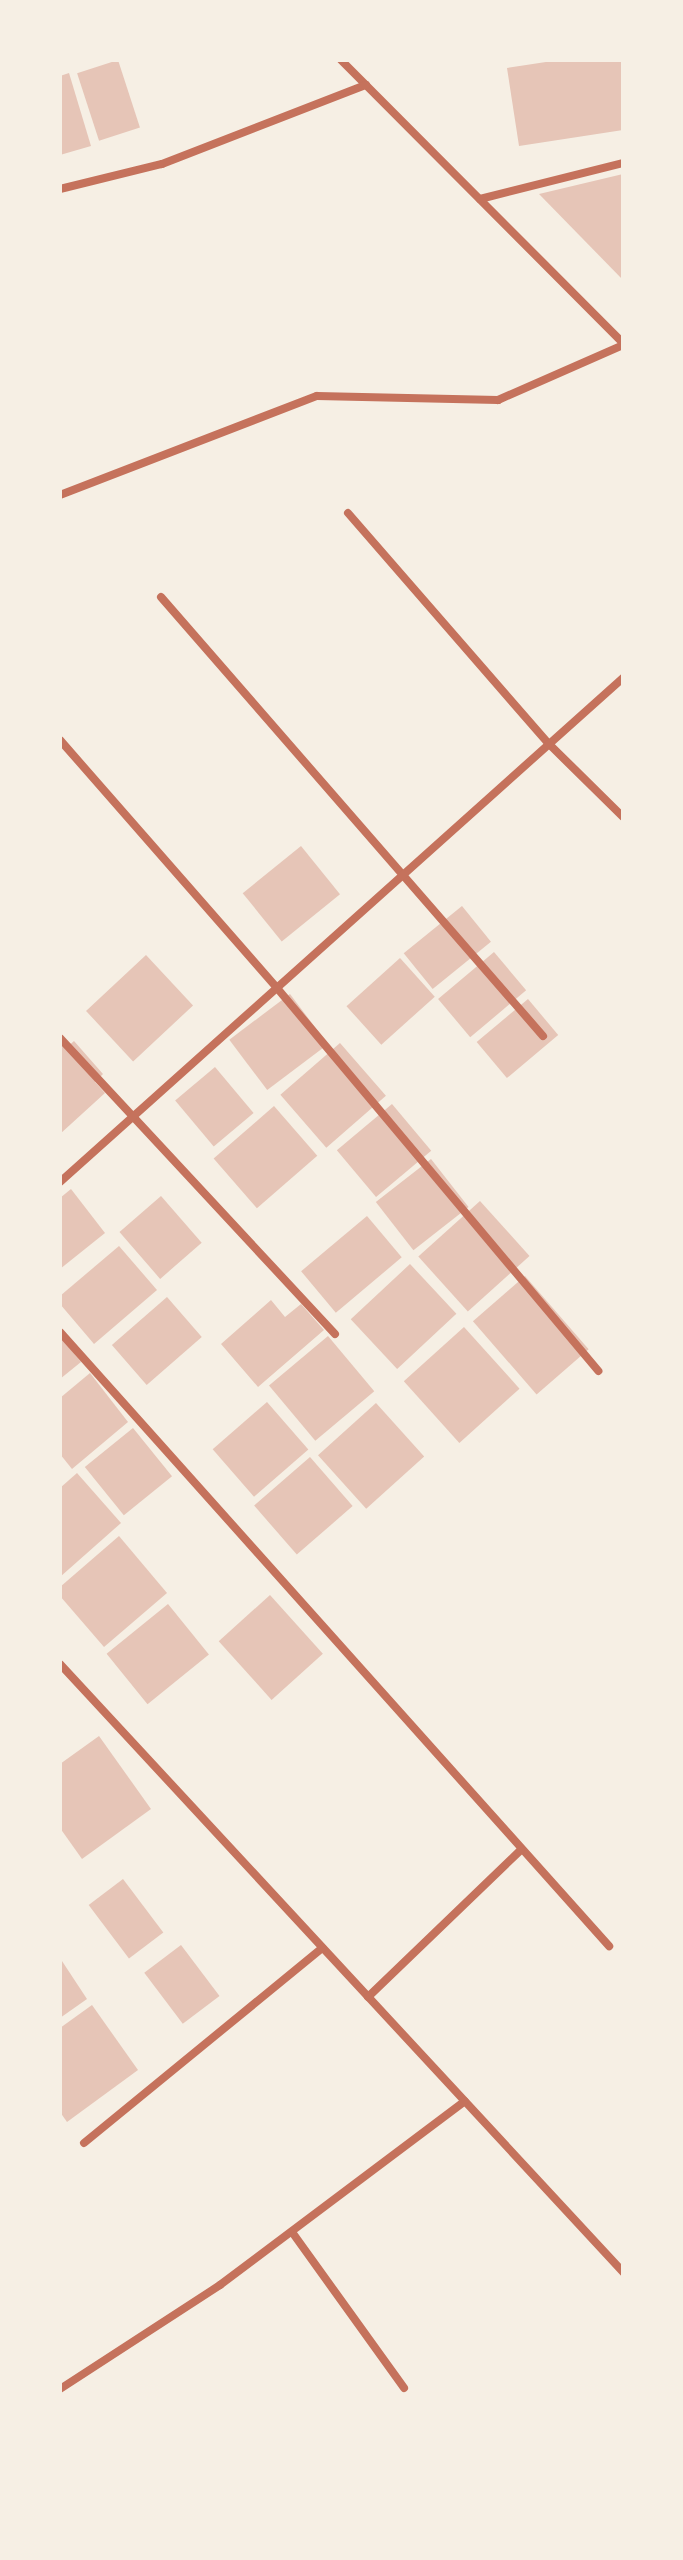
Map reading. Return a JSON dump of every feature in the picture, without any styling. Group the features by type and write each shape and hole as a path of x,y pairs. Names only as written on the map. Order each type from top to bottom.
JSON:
{"street":[{"path":"60,495 317,396 498,400 623,344 341,60"},
{"path":"60,189 162,164 366,85"},
{"path":"480,199 623,163"},
{"path":"348,513 549,744 623,817"},
{"path":"161,597 406,872 543,1036"},
{"path":"60,1182 623,678"},
{"path":"60,740 277,988 598,1371"},
{"path":"60,1038 335,1334"},
{"path":"60,1332 609,1946"},
{"path":"60,1664 623,2272"},
{"path":"368,1997 521,1850"},
{"path":"84,2143 322,1948"},
{"path":"60,2389 292,2232 465,2101"},
{"path":"292,2232 404,2388"}],"building":[{"path":"118,60 140,128 99,141 77,73"},
{"path":"559,60 621,60 623,130 519,146 507,68"},
{"path":"69,73 91,146 60,155 60,76"},
{"path":"623,174 623,280 539,194"},
{"path":"301,846 340,894 282,941 243,893"},
{"path":"462,906 491,942 433,989 404,953"},
{"path":"494,952 526,990 470,1037 438,999"},
{"path":"146,955 193,1005 133,1061 86,1011"},
{"path":"400,958 435,997 381,1045 346,1006"},
{"path":"290,994 328,1044 267,1090 229,1040"},
{"path":"528,999 558,1035 507,1078 477,1042"},
{"path":"60,1041 66,1048 74,1041 103,1074 95,1082 105,1093 60,1134"},
{"path":"340,1043 386,1096 326,1148 280,1095"},
{"path":"215,1067 254,1113 214,1146 175,1100"},
{"path":"392,1104 431,1151 376,1197 337,1150"},
{"path":"274,1106 317,1156 257,1208 214,1158"},
{"path":"431,1159 469,1207 413,1250 376,1202"},
{"path":"71,1189 105,1233 60,1269 60,1198"},
{"path":"161,1196 202,1243 160,1279 119,1232"},
{"path":"480,1201 530,1256 468,1312 418,1257"},
{"path":"367,1216 402,1257 336,1313 301,1271"},
{"path":"119,1246 157,1290 94,1344 60,1304 60,1296"},
{"path":"410,1264 456,1314 397,1369 351,1319"},
{"path":"525,1276 589,1349 537,1394 473,1321"},
{"path":"167,1297 202,1337 147,1385 112,1345"},
{"path":"271,1300 285,1317 301,1304 324,1330 258,1387 221,1344"},
{"path":"464,1327 520,1389 459,1443 404,1381"},
{"path":"60,1336 81,1362 60,1379"},
{"path":"328,1336 374,1391 315,1441 269,1385"},
{"path":"90,1373 128,1422 72,1469 60,1454 60,1398"},
{"path":"267,1402 308,1450 254,1497 213,1449"},
{"path":"376,1403 424,1457 366,1509 318,1455"},
{"path":"133,1428 172,1476 124,1515 85,1467"},
{"path":"310,1457 353,1506 297,1555 254,1506"},
{"path":"77,1473 121,1523 60,1577 60,1488"},
{"path":"119,1536 167,1593 104,1647 60,1596 60,1587"},
{"path":"270,1595 323,1654 272,1700 219,1641"},
{"path":"168,1604 209,1655 148,1704 107,1654"},
{"path":"99,1736 151,1809 82,1859 60,1828 60,1764"},
{"path":"123,1879 163,1933 129,1958 89,1905"},
{"path":"181,1945 220,1996 183,2024 144,1973"},
{"path":"60,1958 87,1999 60,2018"},
{"path":"92,2005 138,2070 67,2122 60,2112 60,2028"}]}
